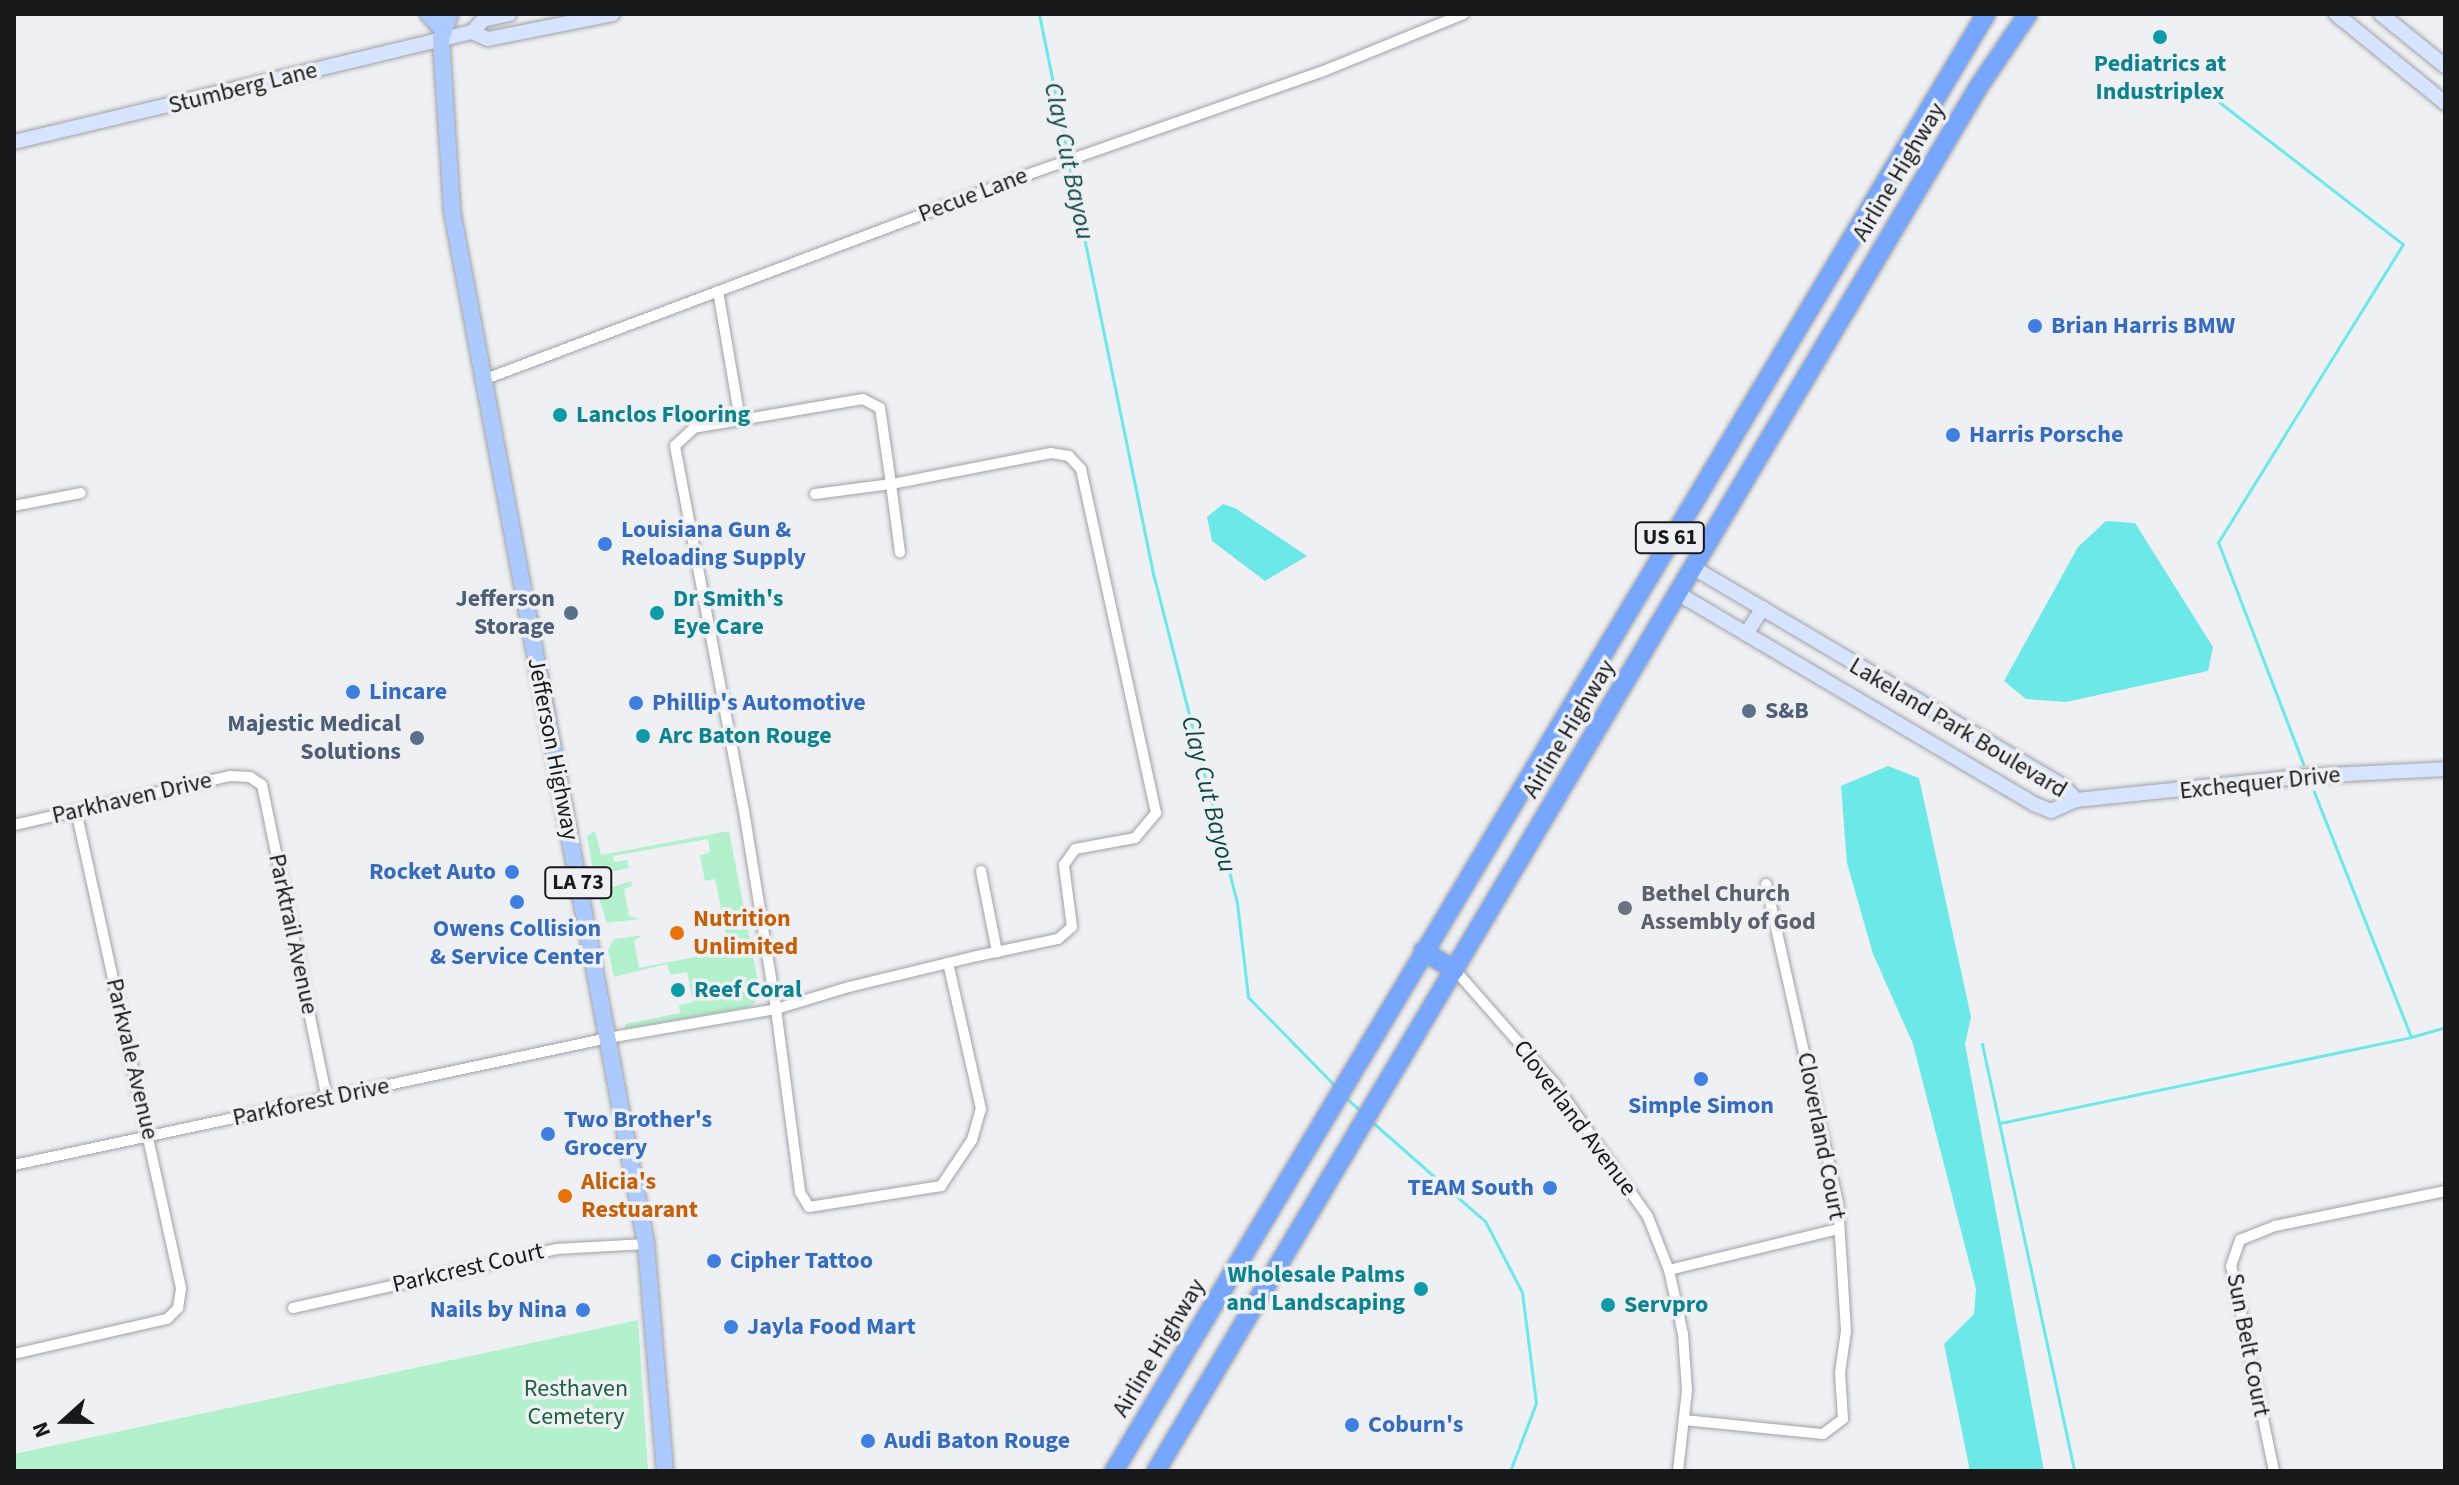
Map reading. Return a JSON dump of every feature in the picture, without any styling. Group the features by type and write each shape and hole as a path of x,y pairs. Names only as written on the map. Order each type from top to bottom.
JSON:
{"highway":[{"name":"Airline Highway","path":"1114,1471 1741,417 1986,14"},
{"name":"Airline Highway","path":"1156,1471 1979,86 2028,14"},
{"path":"1741,417 1769,437"},
{"path":"1664,548 1694,568"},
{"path":"1649,572 1679,594"},
{"path":"1423,951 1455,970"},
{"path":"1195,1334 1226,1353"}],"main road":[{"path":"428,14 444,27"},
{"name":"Jefferson Highway","path":"444,27 447,172 483,380 646,1244 665,1471"}],"street":[{"name":"Stumberg Lane","path":"472,32 483,20 509,14"},
{"name":"Stumberg Lane","path":"14,142 444,27 472,32 488,39 613,14"},
{"name":"Pecue Lane","path":"483,380 1106,145 1321,72 1464,14"},
{"path":"2336,14 2445,103"},
{"path":"2381,14 2445,66"},
{"path":"718,291 740,420"},
{"path":"900,552 880,408 863,399 694,428 675,446 776,1009 800,1192 809,1207 941,1186 972,1140 981,1109 948,963"},
{"name":"Parkforest Drive","path":"14,1165 608,1038 776,1009 948,963 1058,939 1072,927 1064,865 1075,849 1135,838 1155,819 1120,637 1081,469 1069,456 1051,453 891,484"},
{"path":"815,494 891,484"},
{"path":"14,506 81,493"},
{"name":"Lakeland Park Boulevard","path":"1694,568 2030,768 2076,800"},
{"name":"Lakeland Park Boulevard","path":"1679,594 2016,793 2051,811 2076,800"},
{"path":"1746,634 1763,608"},
{"path":"1801,666 1818,643"},
{"path":"1891,719 1905,696"},
{"path":"2016,793 2030,768"},
{"name":"Exchequer Drive","path":"2076,800 2309,776 2445,769"},
{"name":"Parkhaven Drive","path":"14,825 230,776 250,777"},
{"name":"Parktrail Avenue","path":"250,777 262,785 327,1098"},
{"name":"Parkvale Avenue","path":"14,1354 167,1319 178,1308 181,1288 150,1136 76,811"},
{"path":"981,871 997,952"},
{"name":"Cloverland Court","path":"1684,1420 1823,1434 1843,1419 1840,1373 1846,1331 1839,1229 1766,884"},
{"name":"Cloverland Avenue","path":"1455,970 1555,1084 1625,1179 1669,1270 1683,1334 1684,1420 1678,1471"},
{"name":"Sun Belt Court","path":"2274,1471 2231,1266 2240,1240 2275,1226 2445,1191"},
{"path":"1669,1270 1839,1229"},
{"name":"Parkcrest Court","path":"293,1308 556,1249 646,1244"}],"green space":[{"path":"595,831 601,855 729,831 761,997 749,1007 624,1029 626,1024 680,1013 679,1005 693,1002 687,972 670,975 667,964 614,977 608,950 614,939 643,935 634,941 639,968 725,951 728,942 715,879 705,881 700,856 710,852 708,839 613,856 614,862 627,860 629,868 602,873 592,865 587,836"},
{"path":"631,881 632,886 624,889 629,916 640,919 607,923 599,899 601,891"},
{"name":"Resthaven Cemetery","path":"638,1320 648,1471 14,1471 14,1454"}],"water":[{"path":"1223,504 1235,508 1307,556 1265,581 1212,541 1207,517"},
{"path":"2106,521 2135,523 2213,647 2208,671 2066,702 2026,699 2004,681 2078,547"},
{"path":"1888,766 1919,778 1971,1017 1965,1044 2044,1471 1970,1471 1944,1344 1974,1314 1976,1289 1913,1044 1873,954 1847,863 1841,786"}],"waterway":[{"name":"Clay Cut Bayou","path":"1039,14 1068,156"},
{"path":"2219,102 2403,244 2218,542 2303,764"},
{"name":"Clay Cut Bayou","path":"1069,164 1154,577 1237,903 1248,997 1337,1088"},
{"path":"2000,1123 2411,1037 2314,792"},
{"path":"2411,1037 2445,1027"},
{"path":"1982,1044 2074,1471"},
{"name":"Clay Cut Bayou","path":"1345,1097 1363,1113"},
{"name":"Clay Cut Bayou","path":"1371,1121 1485,1221 1522,1292 1536,1403 1510,1471"}],"place":[{"name":"Pediatrics at Industriplex","path":"2160,37"},
{"name":"Brian Harris BMW","path":"2035,326"},
{"name":"Lanclos Flooring","path":"560,415"},
{"name":"Harris Porsche","path":"1953,435"},
{"name":"Louisiana Gun & Reloading Supply","path":"605,544"},
{"name":"Jefferson Storage","path":"571,613"},
{"name":"Dr Smith's Eye Care","path":"657,613"},
{"name":"Lincare","path":"353,692"},
{"name":"Phillip's Automotive","path":"636,703"},
{"name":"S&B","path":"1749,711"},
{"name":"Arc Baton Rouge","path":"643,736"},
{"name":"Majestic Medical Solutions","path":"417,738"},
{"name":"Rocket Auto","path":"512,872"},
{"name":"Owens Collision & Service Center","path":"517,902"},
{"name":"Bethel Church Assembly of God","path":"1625,908"},
{"name":"Nutrition Unlimited","path":"677,933"},
{"name":"Reef Coral","path":"678,990"},
{"name":"Simple Simon","path":"1701,1079"},
{"name":"Two Brother's Grocery","path":"548,1134"},
{"name":"TEAM South","path":"1550,1188"},
{"name":"Alicia's Restuarant","path":"565,1196"},
{"name":"Cipher Tattoo","path":"714,1261"},
{"name":"Wholesale Palms and Landscaping","path":"1421,1289"},
{"name":"Servpro","path":"1608,1305"},
{"name":"Nails by Nina","path":"583,1310"},
{"name":"Jayla Food Mart","path":"731,1327"},
{"name":"Coburn's","path":"1352,1425"},
{"name":"Audi Baton Rouge","path":"868,1441"}]}
